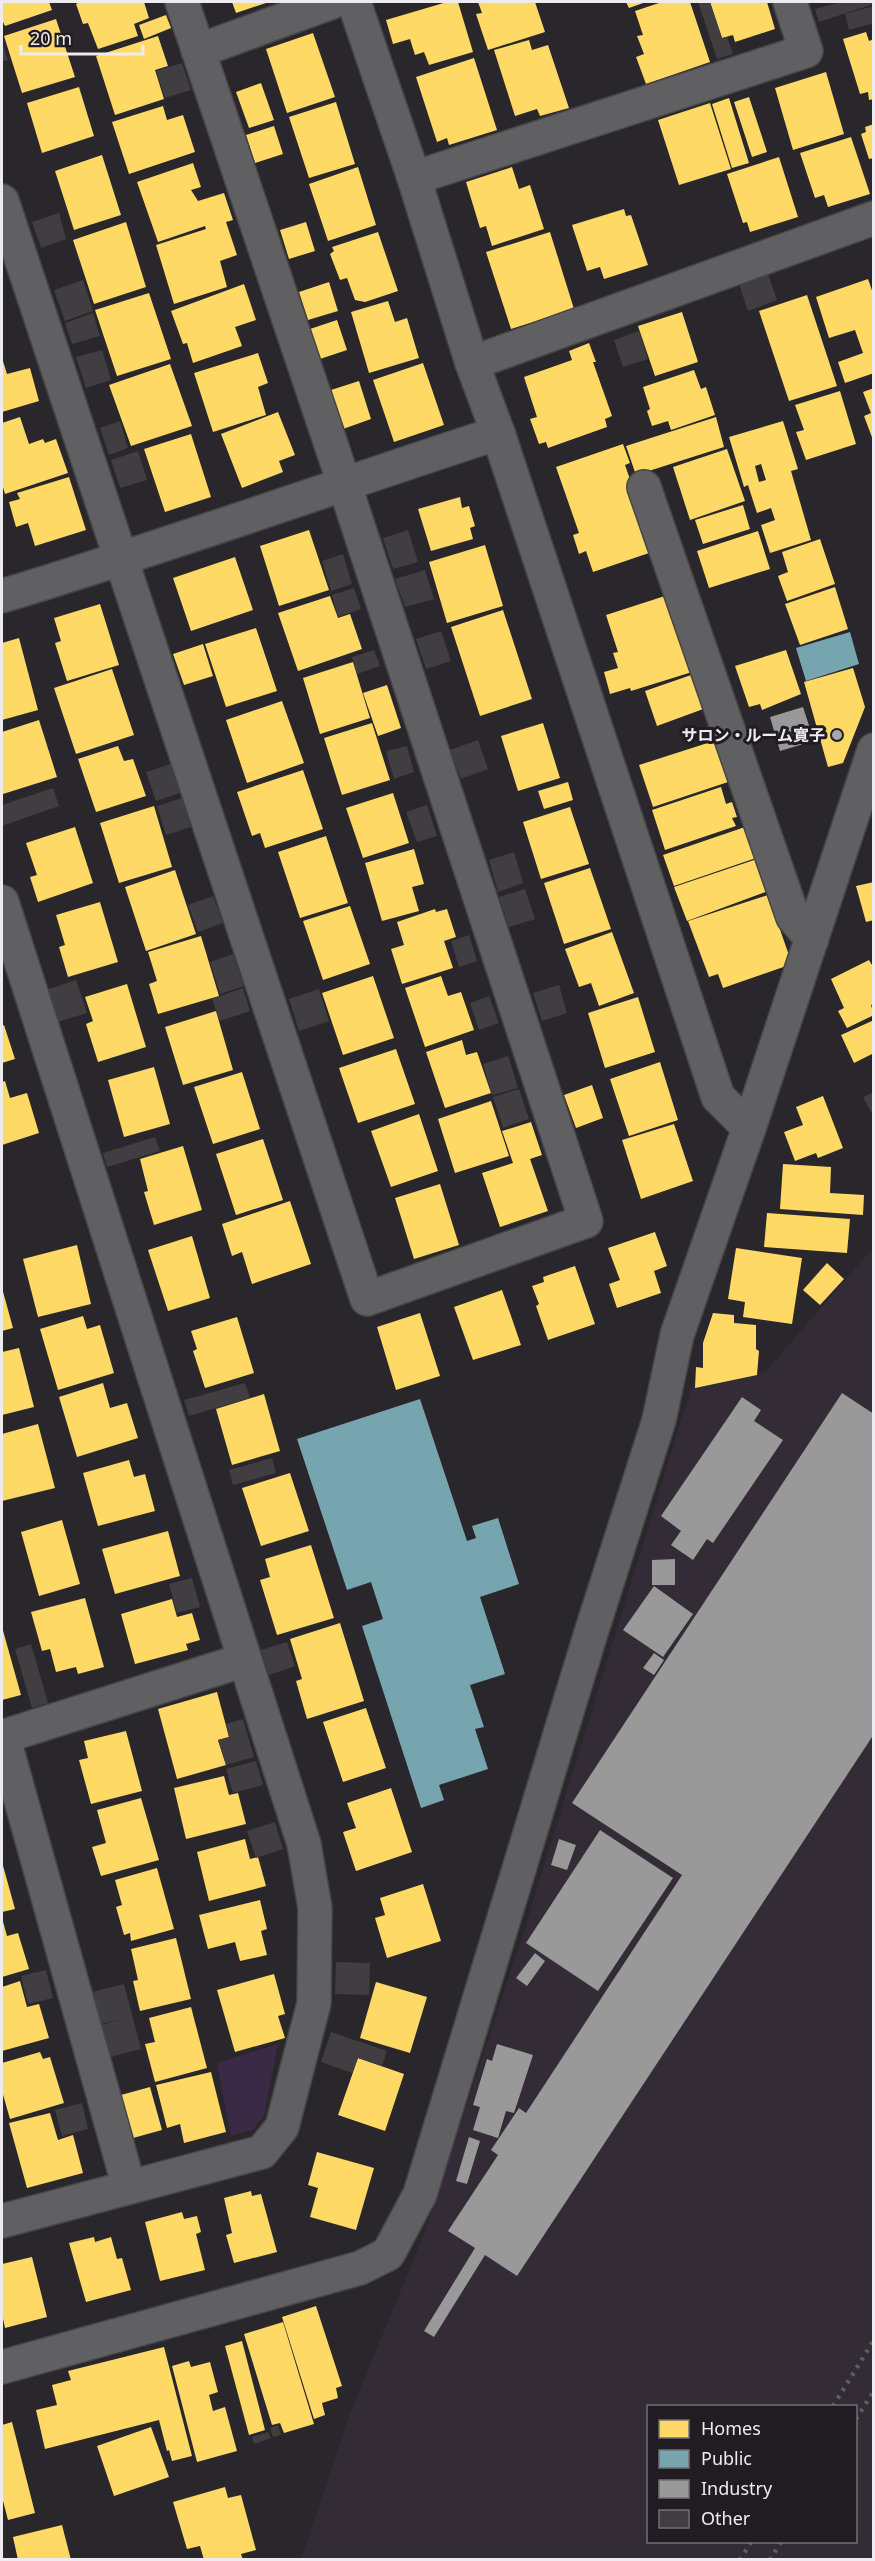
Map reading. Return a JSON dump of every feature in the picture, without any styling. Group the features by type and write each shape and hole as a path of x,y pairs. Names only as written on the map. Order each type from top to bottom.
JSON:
{"street":[{"path":"2,201 367,1299 586,1221 344,483 182,2"},
{"path":"198,51 332,2"},
{"path":"354,2 414,178 472,363 498,433 718,1097 749,1128"},
{"path":"414,178 806,51 790,2"},
{"path":"472,363 873,218"},
{"path":"2,596 122,560 344,483 498,433"},
{"path":"644,487 793,917 812,939"},
{"path":"2,2367 360,2268 388,2254 420,2193 586,1647 659,1420 676,1335 749,1128 812,939 865,805 873,750"},
{"path":"2,902 304,1844 315,1908 314,2003 282,2127 262,2152 2,2221"},
{"path":"129,2187 2,1736 244,1660"}],"shaded area":[{"path":"873,1248 873,2559 301,2560 350,2414 426,2229 524,1931 691,1388 766,1371"},
{"path":"278,2044 264,2115 253,2130 231,2136 217,2063"}],"building: Homes":[{"path":"2,2 49,2 52,10 5,26 2,20"},
{"path":"80,2 144,2 149,18 134,24 138,36 98,49 88,23 83,24 76,4"},
{"path":"232,2 269,2 236,13"},
{"path":"447,2 458,2 473,52 429,65 424,52 415,55 410,39 393,44 386,20"},
{"path":"478,2 535,2 545,32 488,50 476,14 482,13"},
{"path":"626,2 646,2 629,8"},
{"path":"662,2 690,2 710,62 646,84 636,57 644,54 637,36 643,35 635,11"},
{"path":"710,2 767,2 775,29 735,42 733,35 722,38"},
{"path":"166,15 171,28 144,39 139,25"},
{"path":"56,19 75,77 22,93 4,36"},
{"path":"866,32 869,41 874,39 874,99 869,100 868,92 860,94 843,39"},
{"path":"313,33 335,97 287,113 266,49"},
{"path":"158,36 168,66 155,70 164,99 115,115 96,56"},
{"path":"529,40 532,50 548,45 569,108 540,116 537,109 515,116 494,50"},
{"path":"474,58 497,130 449,145 447,138 437,142 416,77"},
{"path":"826,72 844,134 793,150 775,88"},
{"path":"261,83 274,120 249,128 236,92"},
{"path":"79,87 94,136 42,153 27,103"},
{"path":"749,97 767,152 752,157 734,102"},
{"path":"729,98 749,163 732,168 712,104"},
{"path":"336,102 355,164 309,178 289,117"},
{"path":"710,103 731,169 679,185 658,120"},
{"path":"163,106 167,120 183,115 195,152 129,174 112,122"},
{"path":"874,124 874,158 869,159 861,134 866,132 865,127"},
{"path":"274,126 283,154 255,163 246,135"},
{"path":"851,137 870,194 828,207 824,195 815,198 800,153"},
{"path":"102,155 121,215 74,230 55,171"},
{"path":"779,157 798,217 750,232 747,222 743,223 727,174"},
{"path":"193,163 201,187 191,190 198,201 224,193 233,220 226,222 237,255 220,261 227,287 174,304 156,245 206,229 205,226 158,242 137,182"},
{"path":"358,167 376,225 328,241 309,184"},
{"path":"512,167 519,189 530,185 544,229 492,246 486,226 480,228 466,182"},
{"path":"624,209 626,216 631,215 648,265 604,279 600,267 587,271 572,225"},
{"path":"126,222 146,287 94,304 73,240"},
{"path":"306,222 315,251 289,259 280,230"},
{"path":"378,232 398,291 365,302 355,300 347,278 340,280 330,254 334,251 332,247"},
{"path":"550,232 574,309 511,329 486,252"},
{"path":"868,279 874,296 874,373 845,383 838,362 863,353 855,330 829,338 816,297"},
{"path":"329,282 338,311 308,320 299,292"},
{"path":"244,284 256,320 235,327 242,346 193,363 187,343 183,344 171,311"},
{"path":"149,293 171,359 117,376 95,310"},
{"path":"807,295 837,386 789,401 759,311"},
{"path":"388,301 395,322 407,318 419,358 369,373 351,312"},
{"path":"682,312 698,362 655,376 638,326"},
{"path":"337,320 347,350 320,359 310,329"},
{"path":"589,343 596,362 593,362 612,416 605,419 607,427 548,448 546,442 539,444 530,419 537,417 524,377 572,360 569,351"},
{"path":"258,353 268,383 258,387 266,415 213,432 194,373"},
{"path":"2,358 7,374 30,368 39,401 2,412"},
{"path":"423,363 444,425 394,442 373,380"},
{"path":"170,364 192,426 131,446 109,385"},
{"path":"694,370 701,389 706,387 715,415 671,430 668,421 652,426 647,411 650,409 643,387"},
{"path":"359,381 371,419 343,429 331,390"},
{"path":"874,388 873,440 864,416 871,413 863,392"},
{"path":"840,391 856,444 806,460 796,432 804,430 795,405"},
{"path":"278,412 295,455 279,461 283,472 242,488 221,434"},
{"path":"20,417 29,444 43,439 45,443 56,439 68,473 5,494 2,484 2,423"},
{"path":"716,417 724,447 636,475 626,446"},
{"path":"783,421 798,469 791,471 811,540 770,553 761,525 775,520 771,508 757,513 748,485 744,487 729,437","holes":["761,464 766,480 759,482 755,466"]},
{"path":"191,434 211,497 165,512 144,449"},
{"path":"623,444 630,463 625,465 655,551 593,572 586,551 579,554 573,535 579,533 556,467"},
{"path":"727,449 745,501 690,520 673,467"},
{"path":"69,477 86,530 35,546 28,523 16,527 9,502 20,499 17,493"},
{"path":"460,497 462,508 469,506 475,526 470,528 473,539 431,551 418,509"},
{"path":"743,505 750,529 703,544 695,520"},
{"path":"309,530 329,590 279,606 260,546"},
{"path":"758,531 770,569 709,588 697,551"},
{"path":"820,539 835,584 787,601 778,576 788,572 782,552"},
{"path":"485,545 503,606 447,623 429,562"},
{"path":"235,557 253,610 191,631 173,578"},
{"path":"835,587 848,629 800,645 785,604"},
{"path":"668,595 692,672 631,691 630,688 610,694 604,672 618,668 613,653 618,652 606,615"},
{"path":"330,596 338,618 350,614 362,649 298,671 278,613"},
{"path":"100,604 119,665 67,681 55,643 61,641 54,618"},
{"path":"503,610 532,699 480,716 451,627"},
{"path":"256,628 277,691 226,707 205,644"},
{"path":"19,638 38,710 2,720 2,643"},
{"path":"203,644 213,676 184,685 173,654"},
{"path":"786,650 801,694 762,710 760,704 749,707 735,666"},
{"path":"353,662 370,718 320,734 303,678"},
{"name":"サロン・ルーム寛子","path":"853,668 865,707 843,763 828,767 804,682"},
{"path":"112,669 134,735 76,754 54,688"},
{"path":"694,674 706,708 657,726 645,691"},
{"path":"387,685 401,728 378,736 363,693"},
{"path":"282,701 304,763 247,783 226,720"},
{"path":"39,720 57,777 3,794 2,732"},
{"path":"372,723 390,780 342,795 324,738"},
{"path":"543,723 560,778 518,791 501,736"},
{"path":"717,740 731,781 653,807 639,765"},
{"path":"118,746 124,761 133,759 146,796 96,812 78,759"},
{"path":"303,770 323,829 265,848 260,833 252,836 237,792"},
{"path":"568,782 573,800 544,809 538,791"},
{"path":"721,787 726,804 732,802 737,817 732,818 736,826 665,850 652,810"},
{"path":"393,793 409,843 363,858 346,808"},
{"path":"154,806 172,867 119,883 100,823"},
{"path":"570,807 589,864 541,879 523,822"},
{"path":"75,827 93,883 38,902 30,877 37,875 26,843"},
{"path":"745,827 756,858 674,886 663,855"},
{"path":"326,836 348,903 300,918 278,852"},
{"path":"414,849 424,884 412,887 419,911 382,921 365,863"},
{"path":"757,859 768,891 687,921 674,887"},
{"path":"590,868 611,929 564,944 544,883"},
{"path":"175,870 196,934 146,951 125,887"},
{"path":"874,882 874,920 866,922 856,886"},
{"path":"768,895 792,964 723,988 718,974 709,977 688,921"},
{"path":"100,902 118,962 68,977 59,947 65,945 56,915"},
{"path":"350,906 370,964 323,980 303,921"},
{"path":"435,909 436,912 447,909 456,937 444,941 453,968 402,984 391,949 404,945 397,922"},
{"path":"612,932 634,993 599,1006 591,983 579,987 565,949"},
{"path":"201,936 219,996 158,1014 149,984 157,981 148,952"},
{"path":"869,960 872,965 874,964 874,1004 871,1005 874,1015 847,1028 838,1011 844,1008 831,979"},
{"path":"373,976 394,1038 343,1055 322,993"},
{"path":"441,976 448,996 461,992 474,1030 425,1047 405,988"},
{"path":"127,984 146,1047 98,1062 86,1024 93,1021 85,997"},
{"path":"638,997 655,1052 605,1068 588,1013"},
{"path":"216,1011 233,1070 183,1085 165,1027"},
{"path":"874,1020 874,1053 854,1063 841,1035"},
{"path":"4,1025 15,1059 2,1063 2,1026"},
{"path":"462,1040 466,1055 477,1052 491,1093 445,1108 426,1052"},
{"path":"396,1049 415,1104 358,1123 339,1068"},
{"path":"660,1062 678,1120 629,1136 610,1079"},
{"path":"154,1067 170,1124 124,1137 108,1080"},
{"path":"242,1072 260,1129 213,1144 194,1087"},
{"path":"5,1081 10,1098 27,1093 39,1133 2,1145 2,1082"},
{"path":"592,1085 603,1118 576,1128 564,1095"},
{"path":"823,1096 843,1148 818,1158 816,1153 795,1161 784,1132 803,1125 796,1107"},
{"path":"491,1101 509,1156 455,1173 438,1119"},
{"path":"419,1114 438,1171 391,1187 371,1131"},
{"path":"531,1122 542,1155 530,1159 548,1211 500,1227 482,1173 513,1163 502,1131"},
{"path":"674,1124 693,1181 641,1199 622,1140"},
{"path":"263,1139 283,1200 236,1215 216,1154"},
{"path":"183,1146 202,1210 154,1225 144,1192 148,1191 140,1159"},
{"path":"783,1164 831,1167 830,1193 864,1195 863,1215 780,1209"},
{"path":"440,1184 459,1245 414,1259 395,1198"},
{"path":"290,1201 311,1264 252,1284 242,1252 232,1256 222,1224"},
{"path":"767,1213 850,1219 847,1253 764,1247"},
{"path":"655,1232 667,1266 654,1271 661,1293 617,1308 609,1284 620,1280 608,1248"},
{"path":"192,1236 210,1298 168,1311 148,1250"},
{"path":"77,1245 91,1304 38,1317 23,1259"},
{"path":"736,1248 802,1258 792,1324 743,1317 745,1302 728,1299"},
{"path":"827,1263 844,1279 820,1305 803,1290"},
{"path":"575,1266 595,1324 548,1340 536,1306 539,1304 532,1286 544,1282 543,1277"},
{"path":"2,1288 13,1328 2,1331"},
{"path":"502,1290 521,1345 473,1360 454,1307"},
{"path":"420,1313 440,1376 396,1390 377,1327"},
{"path":"713,1313 734,1315 734,1323 756,1325 756,1349 759,1351 757,1375 695,1388 696,1367 703,1368 703,1343"},
{"path":"83,1316 87,1329 100,1325 114,1373 58,1390 40,1329"},
{"path":"237,1317 254,1373 205,1388 193,1351 197,1349 191,1331"},
{"path":"19,1348 34,1407 2,1415 2,1352"},
{"path":"103,1383 110,1408 127,1403 138,1438 77,1457 59,1397"},
{"path":"264,1394 280,1451 232,1465 216,1409"},
{"path":"38,1424 55,1488 2,1501 2,1434"},
{"path":"129,1460 134,1477 145,1474 155,1511 98,1526 83,1473"},
{"path":"290,1473 309,1531 261,1546 242,1488"},
{"path":"62,1520 80,1584 39,1596 21,1532"},
{"path":"168,1531 180,1576 115,1594 102,1549"},
{"path":"311,1545 334,1618 277,1635 260,1580 270,1577 265,1559"},
{"path":"85,1598 104,1667 78,1674 76,1667 56,1672 50,1649 42,1651 31,1612"},
{"path":"172,1599 177,1617 192,1613 200,1640 186,1644 188,1650 135,1664 121,1614"},
{"path":"340,1623 364,1701 307,1719 296,1681 302,1679 290,1639"},
{"path":"2,1627 21,1695 2,1700"},
{"path":"217,1692 229,1737 218,1740 226,1765 177,1779 158,1709"},
{"path":"366,1708 386,1768 343,1782 323,1722"},
{"path":"126,1731 142,1791 91,1804 79,1760 88,1758 84,1741"},
{"path":"224,1776 229,1795 238,1793 246,1824 186,1839 174,1788"},
{"path":"391,1788 412,1852 356,1871 343,1832 356,1828 347,1803"},
{"path":"141,1798 159,1860 101,1876 92,1847 106,1843 97,1810"},
{"path":"245,1839 250,1859 258,1857 266,1886 209,1901 197,1852"},
{"path":"2,1862 15,1909 2,1912"},
{"path":"157,1868 174,1929 131,1941 130,1933 124,1935 116,1907 122,1905 115,1880"},
{"path":"423,1884 441,1941 387,1958 375,1918 385,1915 380,1898"},
{"path":"260,1900 267,1929 261,1931 267,1955 240,1961 235,1942 208,1949 199,1915"},
{"path":"2,1918 7,1936 18,1933 29,1969 2,1977"},
{"path":"176,1938 191,1999 140,2011 133,1981 138,1980 131,1949"},
{"path":"274,1974 285,2014 278,2016 285,2038 235,2052 217,1990"},
{"path":"20,1981 27,2007 39,2004 49,2038 2,2051 2,1987"},
{"path":"376,1982 427,1997 410,2053 360,2038"},
{"path":"191,2007 207,2068 155,2082 145,2044 155,2042 149,2018"},
{"path":"40,2052 43,2059 50,2057 64,2103 10,2119 2,2091 2,2063"},
{"path":"358,2058 404,2074 385,2131 338,2115"},
{"path":"211,2072 226,2132 184,2143 180,2124 167,2128 156,2085"},
{"path":"150,2087 162,2130 133,2138 121,2095"},
{"path":"50,2113 58,2140 73,2135 83,2173 27,2188 9,2123"},
{"path":"317,2152 374,2168 356,2230 310,2217 318,2188 308,2185"},
{"path":"251,2191 252,2196 261,2194 277,2252 234,2263 226,2235 232,2233 224,2198"},
{"path":"182,2212 184,2219 197,2216 201,2232 196,2234 205,2270 160,2281 145,2222"},
{"path":"94,2237 95,2242 111,2237 117,2259 122,2258 131,2290 86,2302 69,2243"},
{"path":"32,2257 47,2317 5,2328 2,2314 2,2264"},
{"path":"316,2306 342,2386 336,2388 338,2398 322,2403 325,2415 314,2419 282,2317"},
{"path":"283,2322 314,2424 284,2433 280,2423 272,2425 244,2334"},
{"path":"242,2341 265,2430 249,2435 225,2346"},
{"path":"164,2347 192,2456 172,2461 159,2420 45,2449 36,2410 57,2405 52,2385 71,2380 68,2371"},
{"path":"189,2361 191,2367 210,2362 218,2392 209,2395 213,2411 225,2407 237,2451 197,2462 172,2366"},
{"path":"12,2422 35,2513 8,2520 2,2497 2,2425"},
{"path":"151,2427 169,2477 114,2496 97,2446"},
{"path":"225,2487 228,2498 241,2495 256,2550 241,2554 243,2560 204,2560 200,2546 187,2549 173,2502"},
{"path":"62,2525 71,2560 18,2560 13,2537"}],"building: Public":[{"path":"850,632 859,664 806,681 796,648"},
{"path":"420,1399 467,1541 476,1538 472,1526 498,1518 519,1584 480,1597 505,1674 470,1685 484,1727 475,1729 488,1769 439,1785 444,1800 421,1808 362,1626 383,1619 371,1582 347,1590 297,1439"}],"building: Industry":[{"path":"803,707 814,741 780,751 770,717"},
{"path":"842,1393 874,1414 874,1734 517,2276 485,2255 434,2337 424,2331 475,2248 448,2231 498,2155 491,2150 519,2108 526,2113 682,1875 572,1803"},
{"path":"742,1397 761,1410 754,1421 783,1440 713,1543 707,1539 693,1560 671,1545 681,1531 661,1516"},
{"path":"675,1559 675,1585 652,1585 652,1560"},
{"path":"654,1586 693,1614 663,1657 623,1630"},
{"path":"654,1653 664,1660 654,1675 643,1668"},
{"path":"600,1830 673,1878 598,1991 526,1943"},
{"path":"559,1839 576,1845 567,1870 551,1865"},
{"path":"535,1953 545,1961 527,1986 516,1978"},
{"path":"497,2044 533,2055 514,2113 506,2111 498,2138 473,2130 480,2107 473,2105 487,2059 492,2061"},
{"path":"469,2137 480,2141 467,2184 456,2181"}],"building: Other":[{"path":"698,2 710,2 722,38 727,37 733,54 717,59"},
{"path":"841,2 874,2 874,4 819,22 815,9"},
{"path":"874,6 874,23 849,30 845,14"},
{"path":"2,41 8,60 2,62"},
{"path":"182,63 191,90 165,98 156,71"},
{"path":"59,213 66,239 41,248 32,222"},
{"path":"768,274 777,300 748,311 739,284"},
{"path":"83,280 93,311 65,321 54,290"},
{"path":"93,313 100,336 72,344 65,323"},
{"path":"639,331 648,359 623,367 614,340"},
{"path":"102,350 111,380 86,388 76,357"},
{"path":"120,421 128,448 109,455 100,428"},
{"path":"138,451 147,480 120,488 111,460"},
{"path":"408,530 418,562 393,569 383,538"},
{"path":"343,554 352,584 331,591 322,561"},
{"path":"425,570 434,599 405,607 395,579"},
{"path":"354,588 361,609 338,617 332,595"},
{"path":"441,631 451,661 426,669 416,639"},
{"path":"374,650 380,666 357,674 352,657"},
{"path":"478,740 488,769 461,779 450,750"},
{"path":"407,746 414,772 394,779 386,751"},
{"path":"171,764 180,793 156,801 146,772"},
{"path":"53,788 59,806 2,826 2,805"},
{"path":"182,798 191,827 166,835 157,806"},
{"path":"427,805 437,836 417,842 406,812"},
{"path":"514,852 523,883 498,892 489,860"},
{"path":"525,889 535,919 509,927 499,897"},
{"path":"213,896 223,923 198,932 188,905"},
{"path":"469,935 477,961 459,967 451,941"},
{"path":"233,954 244,986 220,994 210,962"},
{"path":"76,980 87,1013 57,1022 46,990"},
{"path":"559,985 567,1013 542,1021 533,993"},
{"path":"243,988 250,1011 220,1021 212,999"},
{"path":"319,989 329,1021 299,1031 289,999"},
{"path":"489,996 499,1023 479,1030 470,1003"},
{"path":"508,1056 518,1088 492,1095 483,1064"},
{"path":"519,1089 529,1119 503,1128 493,1097"},
{"path":"874,1092 874,1117 863,1097"},
{"path":"155,1137 160,1151 107,1167 103,1153"},
{"path":"245,1383 250,1398 189,1416 184,1400"},
{"path":"272,1458 276,1473 233,1485 229,1470"},
{"path":"192,1578 200,1607 177,1613 169,1584"},
{"path":"287,1642 295,1666 269,1675 261,1650"},
{"path":"31,1644 48,1703 32,1708 15,1649"},
{"path":"243,1719 254,1757 226,1765 218,1740 229,1737 226,1724"},
{"path":"256,1761 263,1785 233,1793 226,1769"},
{"path":"275,1822 283,1849 256,1858 247,1831"},
{"path":"336,1962 370,1963 369,1995 335,1994"},
{"path":"46,1970 53,1998 28,2004 21,1976"},
{"path":"124,1984 141,2049 110,2057 102,2025 118,2020 101,2024 93,1992"},
{"path":"331,2032 387,2051 382,2066 358,2058 352,2073 321,2062"},
{"path":"82,2103 88,2129 62,2136 55,2110"},
{"path":"278,2425 281,2435 273,2437 270,2428"},
{"path":"268,2432 271,2438 254,2444 252,2437"}],"railway":[{"path":"834,2405 874,2340"},
{"path":"857,2417 874,2391"},
{"path":"740,2560 750,2543"},
{"path":"770,2560 780,2543"}],"place":[{"name":"サロン・ルーム寛子","path":"837,735"}]}
